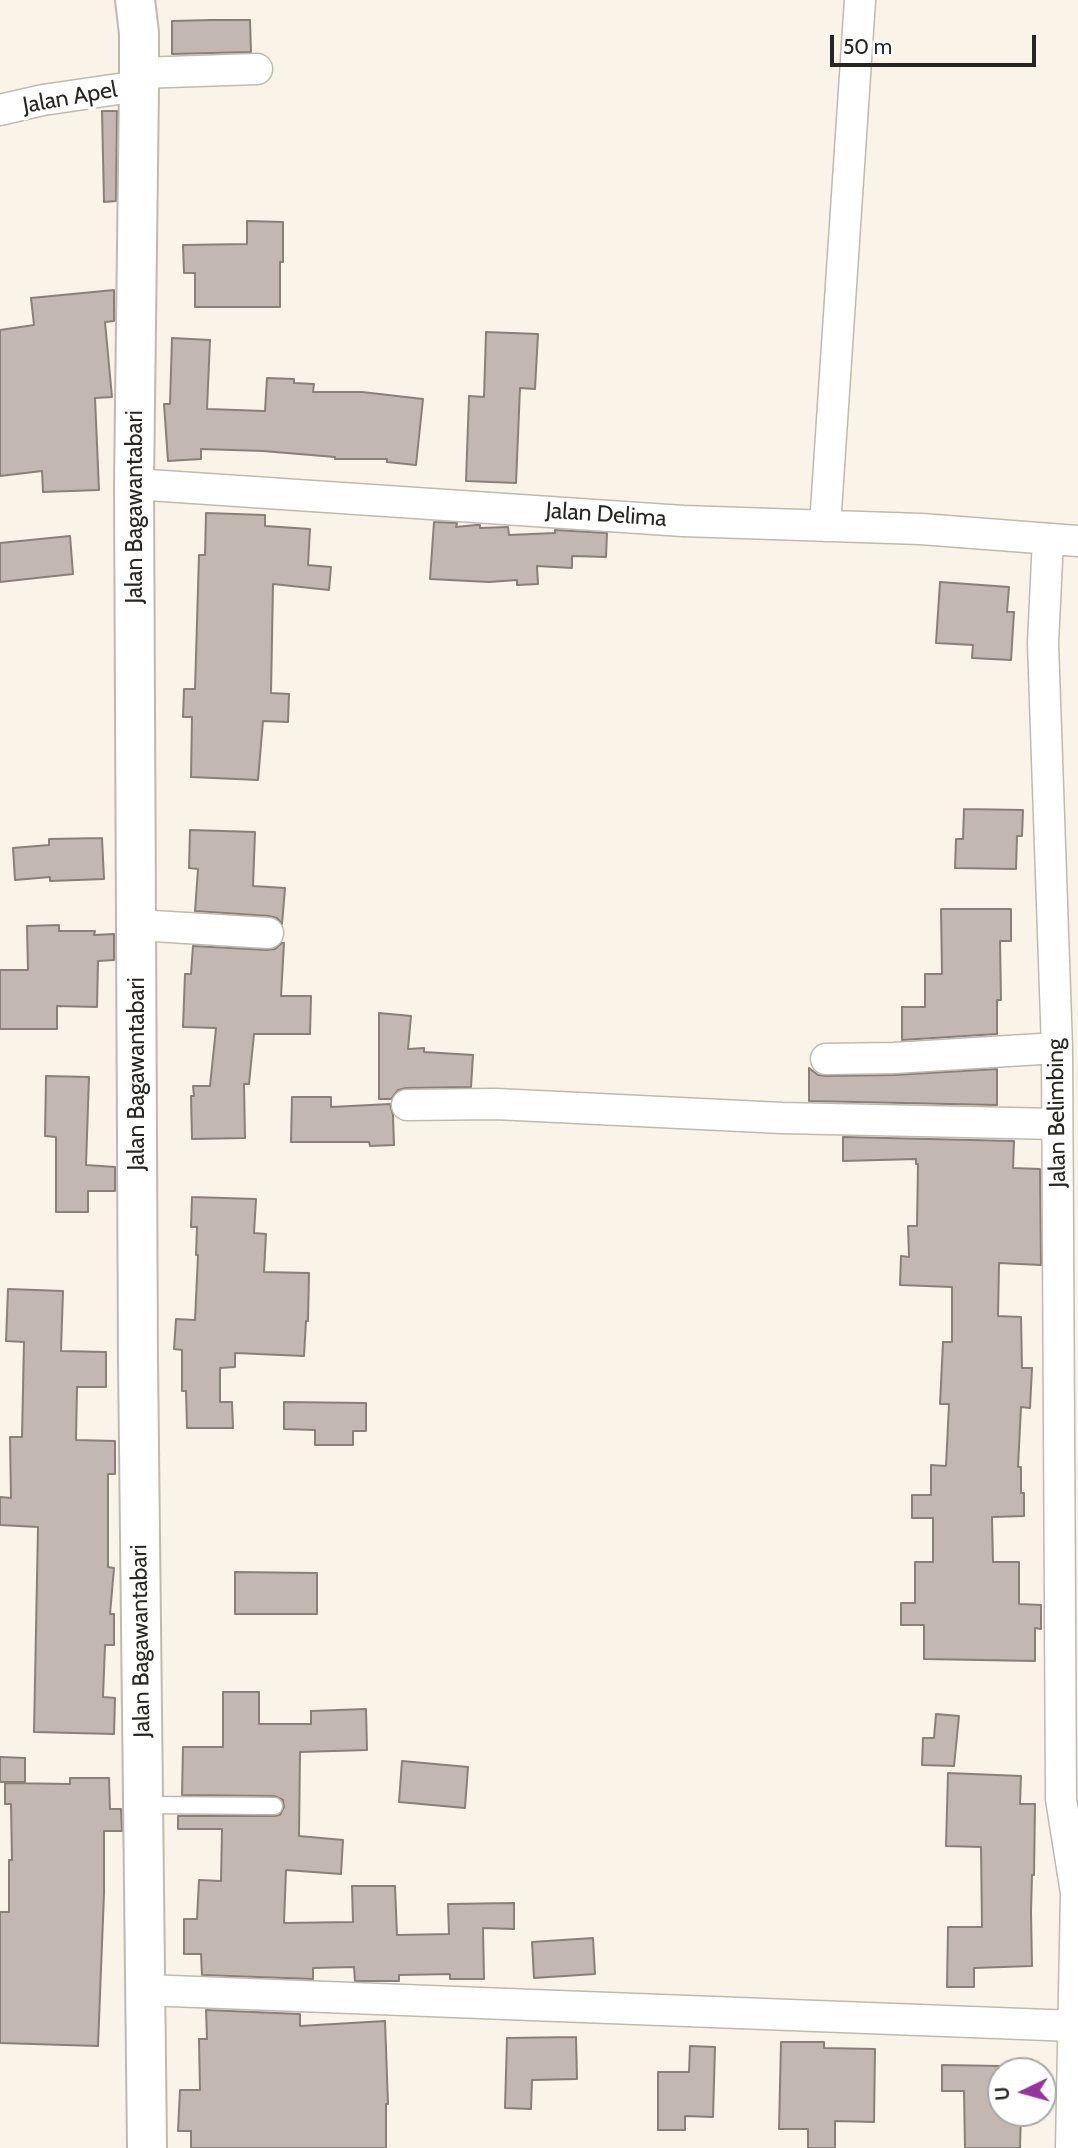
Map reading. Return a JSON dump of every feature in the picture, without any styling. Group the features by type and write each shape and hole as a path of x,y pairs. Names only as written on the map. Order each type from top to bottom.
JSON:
{"street":[{"name":"Jalan Bagawantabari","path":"135,0 139,79 134,484 147,2148"},
{"path":"825,526 860,0"},
{"name":"Jalan Apel","path":"0,110 139,79 257,69"},
{"name":"Jalan Delima","path":"134,484 683,520 921,529 1078,541"},
{"name":"Jalan Belimbing","path":"1048,539 1043,643 1057,1048 1061,1799 1076,1893 1077,1921 1070,2148"},
{"path":"137,925 268,933"},
{"path":"826,1059 894,1058 1057,1048"},
{"path":"407,1105 496,1104 782,1118 1058,1124"},
{"path":"145,1990 1073,2026"}],"lane":[{"path":"143,1805 274,1806"}],"building":[{"path":"250,20 251,52 172,54 172,21"},
{"path":"102,111 117,111 116,201 104,202"},
{"path":"247,221 283,222 280,307 195,307 195,273 184,273 183,245 247,244"},
{"path":"114,290 114,321 105,322 112,397 95,398 99,490 43,492 42,471 0,476 0,330 34,325 31,298"},
{"path":"486,332 538,334 535,389 520,388 516,483 466,481 469,396 484,397"},
{"path":"172,338 210,340 207,409 265,411 267,378 294,379 294,383 314,384 313,392 362,392 423,399 416,465 387,462 387,459 335,459 263,451 201,449 201,459 168,461 164,404 170,404"},
{"path":"206,513 265,515 265,526 310,529 308,565 331,567 329,590 273,584 271,693 289,694 288,722 263,721 258,780 191,777 192,717 183,717 184,689 195,689 199,555 205,555"},
{"path":"434,522 457,523 456,527 508,527 509,535 555,533 555,530 607,533 606,557 572,556 572,568 537,566 538,584 517,585 517,580 489,582 430,579"},
{"path":"70,536 73,574 0,582 0,543"},
{"path":"940,582 1009,587 1007,612 1014,612 1011,660 972,658 973,645 936,643"},
{"path":"964,809 1023,810 1022,836 1017,836 1016,869 955,868 956,839 963,839"},
{"path":"190,830 255,832 253,886 285,888 282,924 277,918 269,916 195,911 198,869 189,868"},
{"path":"102,838 104,879 50,881 50,877 15,880 13,848 49,845 49,839"},
{"path":"941,909 1011,909 1011,941 1000,941 1001,1000 997,1000 997,1034 902,1040 902,1007 925,1007 925,974 942,974"},
{"path":"59,925 59,931 114,934 114,960 98,961 97,1007 57,1006 57,1029 0,1029 0,970 28,970 27,926"},
{"path":"282,943 281,996 311,996 310,1034 254,1034 249,1084 244,1084 245,1138 192,1139 193,1086 210,1086 216,1028 183,1027 185,974 191,974 193,946 267,950 275,949"},
{"path":"379,1013 411,1016 408,1049 424,1048 424,1052 473,1055 471,1087 406,1088 398,1090 391,1099 379,1099"},
{"path":"809,1068 818,1075 826,1076 997,1069 997,1105 809,1101"},
{"path":"46,1076 89,1077 86,1165 115,1167 115,1191 88,1191 88,1212 56,1212 56,1137 45,1136"},
{"path":"292,1097 331,1097 331,1107 390,1104 394,1145 370,1146 369,1142 291,1142"},
{"path":"843,1137 1014,1141 1013,1168 1040,1169 1041,1265 999,1263 998,1316 1021,1317 1022,1368 1032,1368 1030,1408 1021,1407 1018,1467 1021,1467 1024,1516 992,1517 993,1562 1019,1562 1019,1604 1041,1605 1041,1629 1035,1628 1035,1661 924,1659 924,1625 901,1625 901,1603 915,1603 915,1562 933,1562 933,1518 912,1518 912,1495 931,1495 931,1465 946,1466 949,1404 940,1404 943,1342 952,1342 952,1287 900,1285 901,1256 909,1257 908,1226 917,1226 916,1159 843,1161"},
{"path":"192,1197 256,1199 254,1233 266,1234 264,1272 309,1273 304,1356 235,1353 235,1367 220,1368 220,1402 232,1402 233,1428 187,1428 186,1391 182,1391 182,1350 174,1349 176,1319 195,1320 198,1255 197,1227 191,1227"},
{"path":"8,1289 63,1291 61,1351 106,1352 106,1387 77,1387 76,1440 115,1441 115,1474 108,1474 108,1567 114,1568 110,1614 114,1614 114,1645 105,1645 103,1697 115,1698 114,1734 34,1732 38,1527 0,1525 0,1497 11,1498 10,1437 22,1437 24,1342 6,1341"},
{"path":"284,1402 366,1403 366,1431 353,1431 353,1445 315,1445 315,1430 284,1429"},
{"path":"235,1572 317,1573 317,1614 235,1614"},
{"path":"223,1692 259,1692 259,1724 311,1724 311,1711 366,1709 367,1750 300,1752 299,1836 343,1840 341,1874 286,1870 284,1923 353,1922 352,1886 395,1886 397,1935 449,1934 448,1904 514,1903 514,1929 483,1928 484,1979 450,1979 450,1974 399,1975 399,1981 355,1981 354,1967 313,1968 313,1979 202,1975 201,1954 184,1954 184,1919 197,1919 199,1880 221,1881 222,1829 178,1829 178,1816 274,1816 280,1815 284,1807 283,1800 274,1796 182,1795 183,1747 223,1747"},
{"path":"936,1714 959,1716 954,1766 922,1765 923,1738 934,1738"},
{"path":"0,1757 25,1758 25,1782 0,1782"},
{"path":"402,1761 468,1767 465,1808 399,1802"},
{"path":"948,1773 1021,1776 1020,1804 1035,1804 1032,1966 974,1968 974,1987 947,1987 948,1927 982,1927 981,1847 946,1846"},
{"path":"70,1778 109,1778 110,1809 121,1809 122,1831 104,1831 98,2046 0,2043 0,1912 9,1912 9,1860 12,1860 11,1804 5,1804 5,1783 70,1784"},
{"path":"593,1938 595,1974 534,1978 532,1942"},
{"path":"206,2010 300,2014 300,2026 385,2021 388,2104 386,2148 191,2148 191,2131 178,2131 180,2090 200,2090 199,2039 207,2039"},
{"path":"576,2037 577,2079 532,2080 531,2109 505,2108 507,2038"},
{"path":"781,2042 824,2042 824,2048 875,2049 874,2122 835,2121 835,2148 808,2148 808,2129 779,2129"},
{"path":"690,2046 715,2047 713,2117 685,2116 685,2130 658,2130 658,2072 689,2072"},
{"path":"942,2065 987,2066 987,2127 1021,2127 1020,2148 965,2148 964,2091 942,2091"}]}
